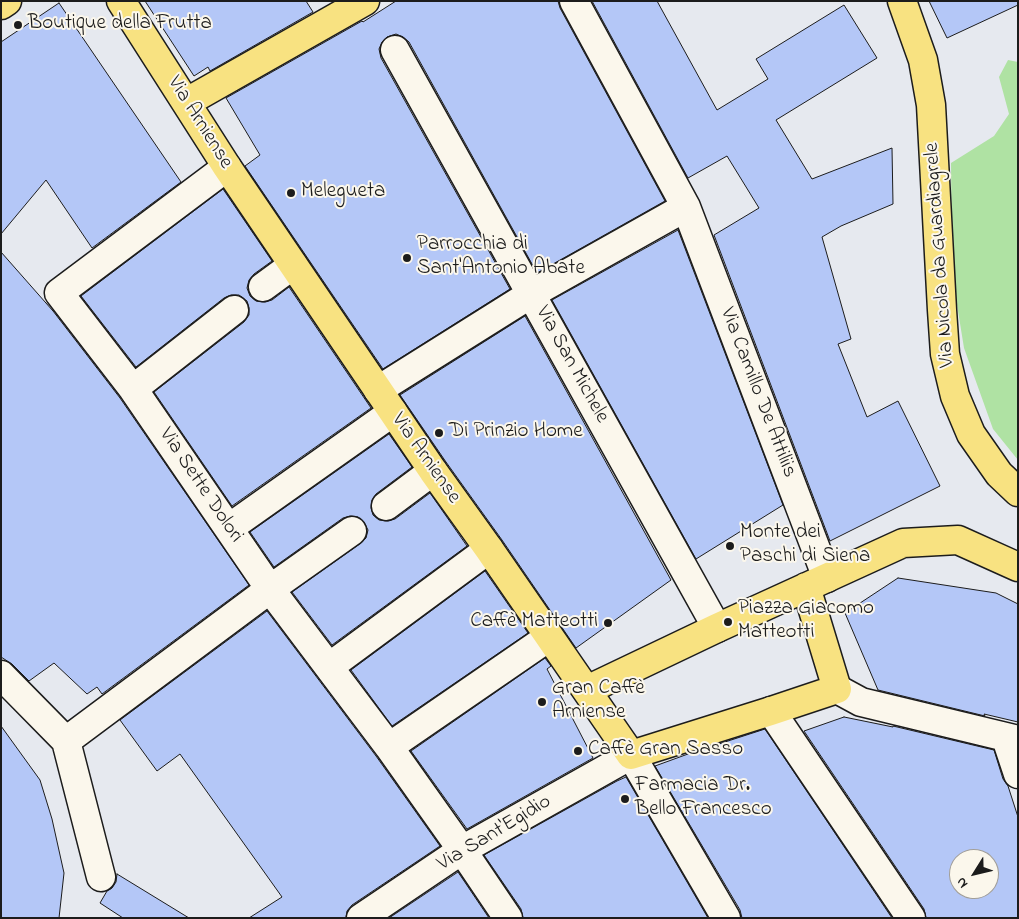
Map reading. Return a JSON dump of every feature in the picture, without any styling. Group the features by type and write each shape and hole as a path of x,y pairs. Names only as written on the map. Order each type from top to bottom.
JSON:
{"main road":[{"path":"1,5 7,1"},
{"name":"Via Arniense","path":"121,1 227,167 293,265 433,471 631,755"},
{"path":"187,102 365,1"},
{"name":"Via Nicola da Guardiagrele","path":"902,1 923,60 931,106 945,345 955,396 971,434 999,474 1018,492"},
{"path":"587,690 903,543 958,540 1018,567"},
{"path":"631,755 771,712 837,689 817,583"}],"street":[{"name":"Via Camillo De Attiliis","path":"574,1 686,207 817,583"},
{"name":"Via San Michele","path":"394,50 717,628"},
{"name":"Via Sette Dolori","path":"227,167 58,293 134,389 270,589 390,748 508,918"},
{"path":"378,390 531,294 686,207"},
{"path":"263,287 293,265"},
{"path":"134,389 234,310"},
{"path":"228,528 393,412"},
{"path":"386,506 433,471"},
{"path":"66,742 270,589 352,531"},
{"path":"329,667 489,549"},
{"path":"390,748 549,637"},
{"path":"1,676 66,742 101,877"},
{"path":"837,689 861,702 1012,739 1018,774"},
{"path":"771,712 911,918"},
{"name":"Via Sant'Egidio","path":"361,918 462,850 631,755"},
{"name":"Via Arniense","path":"631,755 726,918"}],"green space":[{"path":"1008,60 1018,62 1018,460 993,429 964,348 952,274 951,163 994,136 1009,114 999,77"}],"building":[{"path":"145,1 306,1 313,12 210,71 208,67 194,76"},
{"path":"396,1 558,1 560,8 665,201 537,273 409,42 396,34 387,37 379,49 381,58 510,289 383,369 245,166 260,155 226,98 363,22"},
{"path":"592,1 657,1 717,110 768,79 756,59 844,5 877,58 776,120 812,179 892,148 893,204 841,226 822,237 851,339 838,344 867,417 898,401 940,486 830,541 714,235 759,208 727,156 688,178"},
{"path":"929,1 1018,1 1018,5 947,38"},
{"path":"59,3 181,182 92,248 46,180 1,234 1,42"},
{"path":"223,189 272,261 249,280 247,288 250,296 256,301 265,302 272,300 289,287 371,408 232,506 154,392 244,322 249,315 247,301 239,295 231,295 224,298 136,367 81,296"},
{"path":"678,230 783,505 696,559 552,300"},
{"path":"1,252 53,311 120,398 249,585 102,694 97,687 87,694 54,663 29,681 12,664 1,657"},
{"path":"525,316 671,580 576,648 400,395"},
{"path":"389,434 412,467 376,494 372,500 371,508 373,515 379,520 388,521 395,519 430,493 467,546 332,645 292,592 361,543 366,538 368,530 364,522 358,517 350,516 343,518 274,567 250,532"},
{"path":"485,571 528,633 392,726 351,670"},
{"path":"898,578 996,593 1018,604 1018,722 984,714 985,716 878,690 845,613"},
{"path":"267,611 376,756 440,846 352,905 347,911 346,918 249,918 282,897 180,754 157,771 120,720"},
{"path":"545,658 551,666 547,669 593,758 467,829 411,751"},
{"path":"844,717 893,726 994,750 1018,817 1018,918 926,918 924,909 804,731"},
{"path":"1,726 40,780 52,819 64,873 59,918 1,918"},
{"path":"765,729 892,918 742,918 740,910 655,766"},
{"path":"626,777 708,918 523,918 521,909 484,855"},
{"path":"458,872 489,918 389,918"},
{"path":"117,874 189,918 123,918 100,903 107,891 116,882"}],"place":[{"name":"Boutique della Frutta","path":"18,25"},
{"name":"Melegueta","path":"291,193"},
{"name":"Parrocchia di Sant'Antonio Abate","path":"407,258"},
{"name":"Di Prinzio Home","path":"439,433"},
{"name":"Monte dei Paschi di Siena","path":"730,546"},
{"name":"Piazza Giacomo Matteotti","path":"728,622"},
{"name":"Caffè Matteotti","path":"608,623"},
{"name":"Gran Caffè Arniense","path":"542,702"},
{"name":"Caffè Gran Sasso","path":"578,751"},
{"name":"Farmacia Dr. Bello Francesco","path":"625,799"}]}
